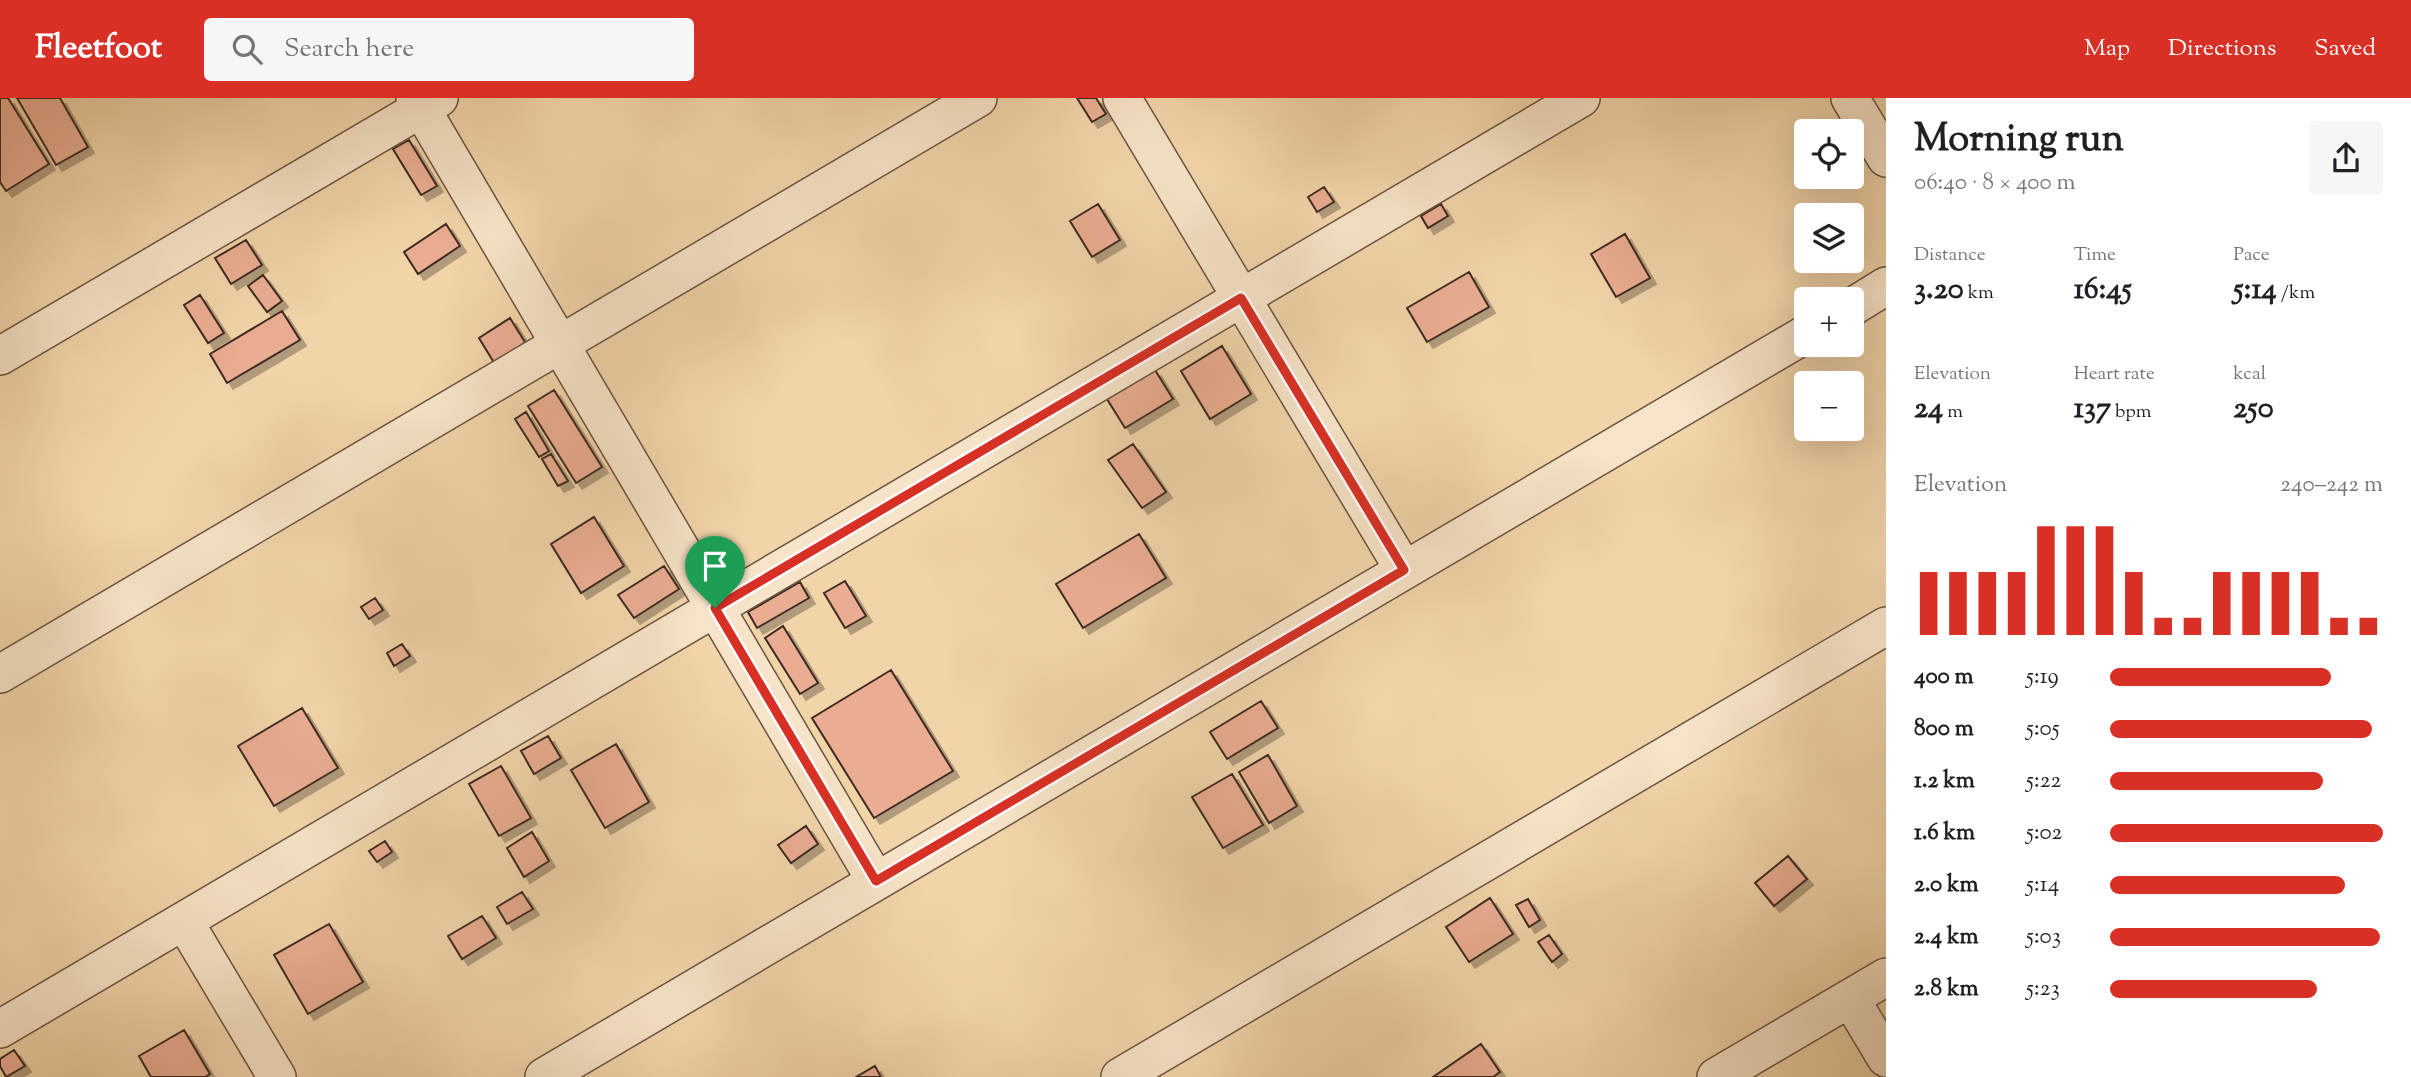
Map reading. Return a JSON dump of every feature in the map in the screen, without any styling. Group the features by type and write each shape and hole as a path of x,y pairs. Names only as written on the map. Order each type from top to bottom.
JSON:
{"street":[{"path":"0,674 978,98"},
{"path":"1122,98 1404,570"},
{"path":"0,1029 1581,98"},
{"path":"1850,98 1886,158"},
{"path":"0,356 425,102 560,344 876,881"},
{"path":"1864,300 1886,286"},
{"path":"544,1077 1794,341"},
{"path":"1120,1077 1886,626"},
{"path":"184,921 277,1077"},
{"path":"1716,1077 1886,977"},
{"path":"1850,998 1886,1058"}],"building":[{"path":"0,98 8,98 49,164 6,191 0,182"},
{"path":"17,98 60,98 88,147 56,165"},
{"path":"1077,98 1096,98 1106,114 1092,122"},
{"path":"409,140 437,186 421,195 393,149"},
{"path":"1324,187 1334,202 1317,212 1308,197"},
{"path":"1098,204 1120,240 1092,257 1070,221"},
{"path":"1441,204 1448,216 1428,228 1421,216"},
{"path":"446,224 460,246 418,274 404,252"},
{"path":"1625,234 1650,278 1616,297 1591,254"},
{"path":"246,240 262,265 231,284 215,258"},
{"path":"1469,272 1489,307 1427,342 1407,308"},
{"path":"263,275 282,301 267,312 248,286"},
{"path":"200,295 224,333 208,343 184,305"},
{"path":"282,311 300,340 227,383 210,354"},
{"path":"510,318 528,347 496,366 479,338"},
{"path":"1222,346 1251,394 1210,419 1181,371"},
{"path":"1155,370 1173,399 1125,428 1107,399"},
{"path":"554,390 602,467 576,483 528,406"},
{"path":"526,412 549,451 539,457 515,419"},
{"path":"1133,444 1166,492 1142,508 1108,460"},
{"path":"551,454 568,481 558,486 542,459"},
{"path":"594,517 624,566 581,593 551,544"},
{"path":"1139,534 1166,578 1083,628 1056,584"},
{"path":"664,566 679,589 634,618 618,595"},
{"path":"845,581 866,616 845,628 824,593"},
{"path":"800,582 809,598 757,628 748,612"},
{"path":"375,598 383,610 369,619 361,607"},
{"path":"783,626 818,683 800,694 765,638"},
{"path":"402,644 410,656 394,666 387,653"},
{"path":"891,670 953,771 874,818 812,718"},
{"path":"1261,701 1278,728 1227,759 1210,732"},
{"path":"302,708 338,768 274,806 238,746"},
{"path":"548,736 561,758 534,774 521,751"},
{"path":"616,744 649,802 605,828 571,770"},
{"path":"1268,755 1297,806 1269,823 1239,772"},
{"path":"501,766 531,818 499,836 469,784"},
{"path":"1232,774 1263,825 1223,848 1192,797"},
{"path":"806,826 818,844 791,863 778,845"},
{"path":"532,832 549,861 524,877 507,848"},
{"path":"385,841 392,852 377,862 369,851"},
{"path":"1788,856 1807,879 1774,906 1755,883"},
{"path":"522,892 533,909 507,924 497,907"},
{"path":"1490,898 1513,934 1469,962 1446,927"},
{"path":"1528,899 1540,920 1529,927 1516,905"},
{"path":"482,916 496,938 462,959 448,936"},
{"path":"329,924 363,982 308,1014 274,955"},
{"path":"1549,935 1562,954 1552,962 1538,942"},
{"path":"184,1030 210,1074 205,1077 151,1077 139,1056"},
{"path":"1481,1044 1500,1072 1493,1077 1433,1077"},
{"path":"14,1050 25,1066 6,1077 0,1066 0,1059"},
{"path":"875,1066 881,1077 856,1077"}],"route":[{"path":"1241,298 1404,570 876,881 715,608 1241,298"}]}
